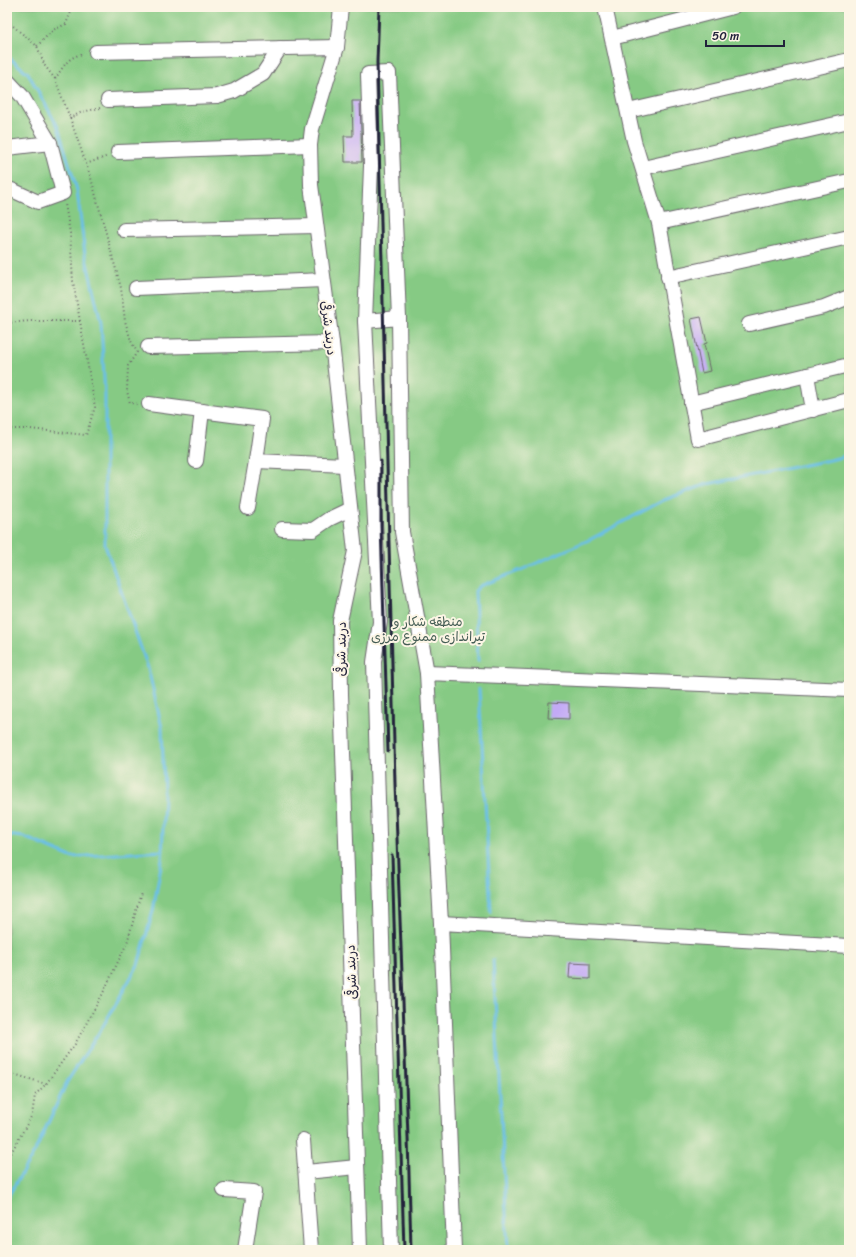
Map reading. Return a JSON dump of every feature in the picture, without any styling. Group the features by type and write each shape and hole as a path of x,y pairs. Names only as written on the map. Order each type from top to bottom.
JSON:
{"street":[{"name":"دربند شرقی","path":"341,7 337,47 312,129 310,145 311,185 332,343 355,551 340,621 341,694 360,1250"},
{"path":"605,7 634,141 659,222 698,439 849,400"},
{"path":"612,38 733,7"},
{"path":"96,52 337,47"},
{"path":"108,100 217,96 234,91 263,74 280,48"},
{"path":"628,111 849,60"},
{"path":"391,1250 374,662 380,622 365,321 371,166 368,74 389,73 399,318 402,532 428,673 441,923 454,1250"},
{"path":"7,80 22,96 50,143 63,193 38,202 12,190 7,191"},
{"path":"642,168 849,121"},
{"path":"7,148 50,143"},
{"path":"118,152 310,145"},
{"path":"659,222 849,181"},
{"path":"124,230 316,226"},
{"path":"668,277 849,237"},
{"path":"136,288 323,280"},
{"path":"749,324 824,307 849,297"},
{"path":"365,321 399,318"},
{"path":"148,347 332,343"},
{"path":"691,403 849,365"},
{"path":"807,375 813,410"},
{"path":"149,404 262,419 248,508"},
{"path":"196,461 202,411"},
{"path":"256,461 345,465"},
{"path":"282,529 313,530 329,519 350,509"},
{"path":"428,673 849,690"},
{"path":"441,923 849,946"},
{"path":"303,1140 311,1250"},
{"path":"306,1172 357,1167"},
{"path":"224,1190 254,1192 245,1250"}],"path":[{"path":"37,46 54,30 66,24 73,7"},
{"path":"7,21 37,46 45,66 55,79 70,118 86,164 121,288 125,321 131,341 137,352 128,366 127,391 130,403 149,404"},
{"path":"55,79 68,61 75,55 96,52"},
{"path":"70,118 82,112 101,108 108,100"},
{"path":"86,164 118,152"},
{"path":"7,429 30,429 86,435 95,407 72,281 70,233 63,193"},
{"path":"7,323 30,321 80,321"},
{"path":"7,1160 32,1115 35,1095 46,1084 75,1044 102,995 127,943 141,893"},
{"path":"7,1072 46,1084"}],"green space":[{"name":"منطقه شکار و تیراندازی ممنوع مرزی","path":"7,7 849,7 849,1250 7,1250"}],"building":[{"path":"352,101 360,101 362,162 345,162 344,136 353,136"},
{"path":"701,317 707,343 704,344 710,371 702,373 691,319"},
{"path":"549,702 569,703 569,719 548,718"},
{"path":"570,963 590,964 590,979 569,978"}],"waterway":[{"path":"7,56 28,73 58,127 77,190 85,254 101,323 105,396 105,545 148,668 162,728 164,794 162,860 153,911 138,965 103,1026 67,1082 35,1151 7,1198"},
{"path":"478,661 475,591 480,586 521,570 591,539 664,500 707,484 849,455"},
{"path":"479,689 491,912"},
{"path":"7,835 24,837 71,857 162,851"},
{"path":"493,960 508,1250"}],"railway":[{"path":"379,7 377,62 395,784 411,1250"},
{"path":"381,461 381,525 388,751"},
{"path":"392,855 404,1250"}]}
